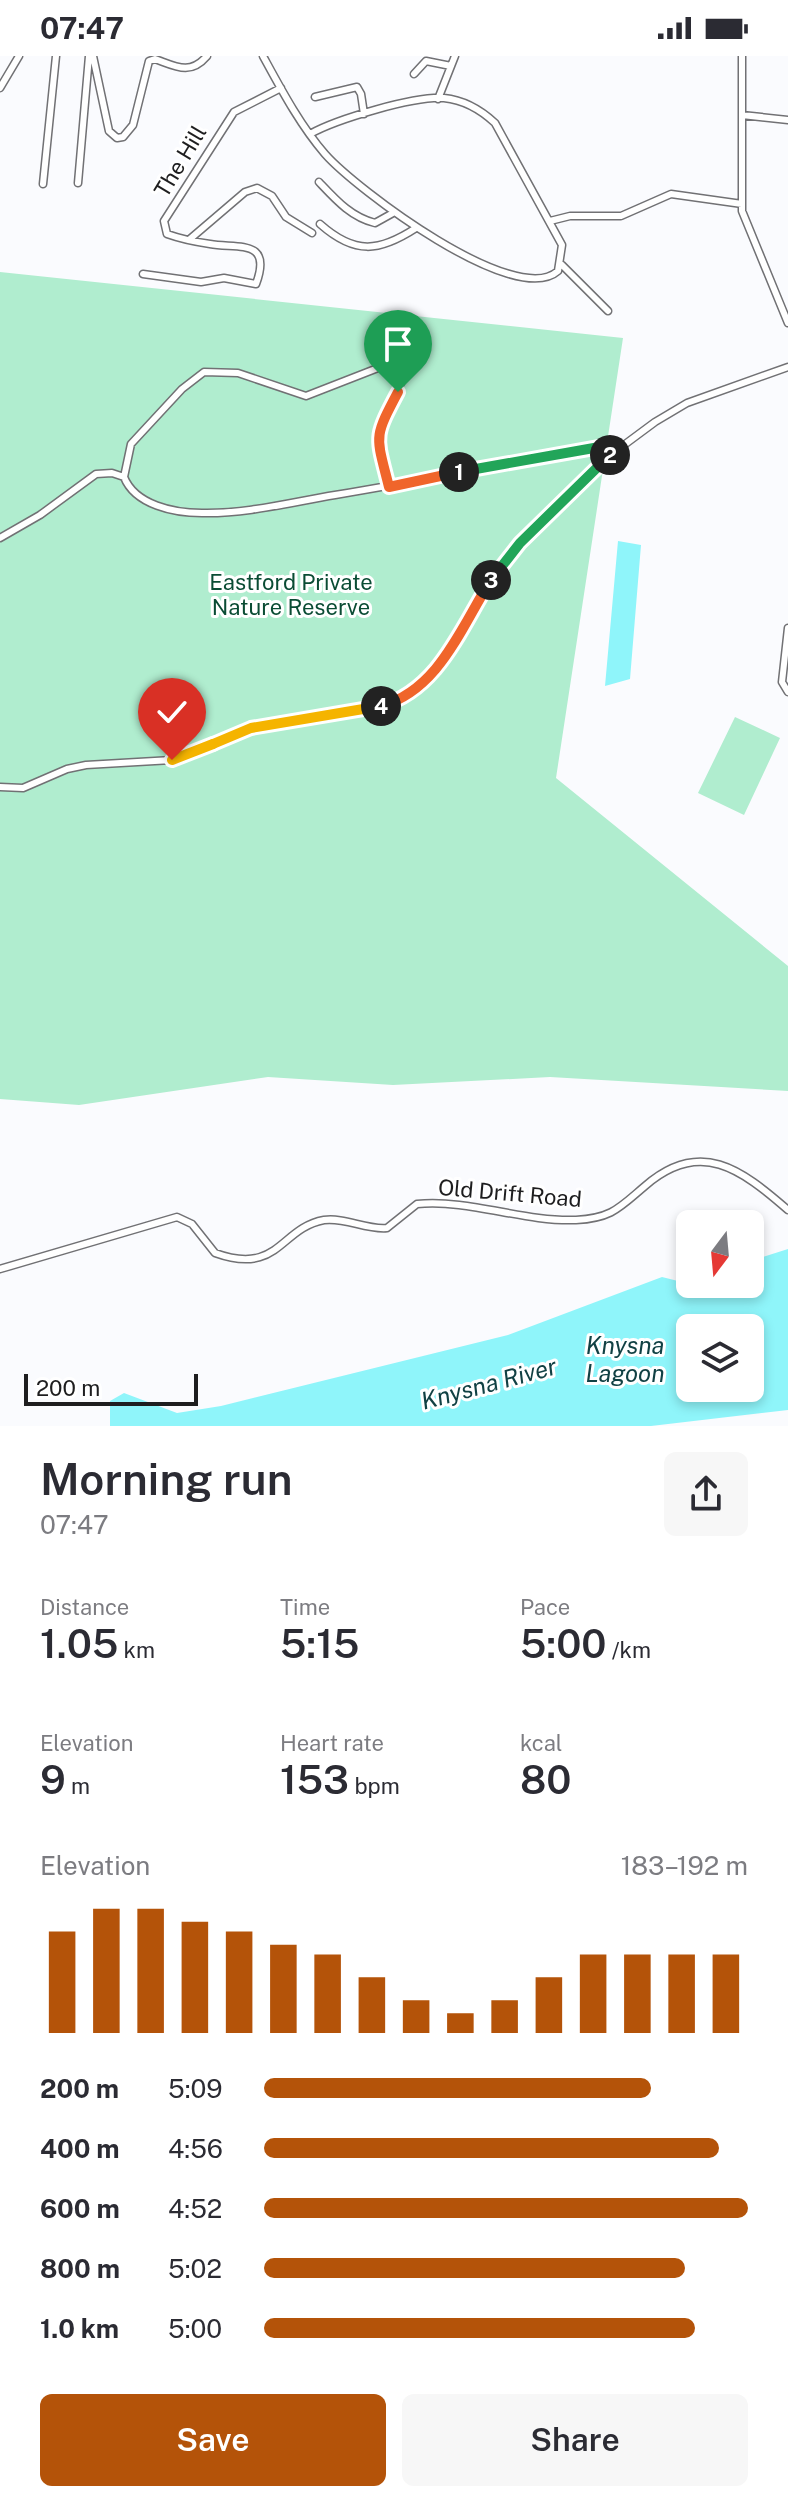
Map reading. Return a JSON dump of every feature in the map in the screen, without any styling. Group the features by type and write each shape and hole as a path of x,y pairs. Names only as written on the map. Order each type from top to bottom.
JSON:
{"street":[{"path":"0,88 18,57 9,56"},
{"path":"43,184 56,56"},
{"path":"91,56 109,131 117,138 123,137 133,125 149,61 158,58 175,68 188,68 207,56"},
{"path":"78,183 91,56"},
{"path":"263,56 310,134 327,156 393,213 493,267 528,279 552,277 562,265 562,245 495,123 466,104 438,99 364,114 310,134"},
{"path":"438,99 455,56"},
{"path":"742,56 742,204 747,227 788,323"},
{"path":"414,74 426,61 451,66"},
{"path":"315,97 357,87 364,114"},
{"name":"The Hill","path":"190,239 167,234 164,221 234,112 281,88"},
{"path":"742,115 788,120"},
{"path":"319,182 341,205 365,221 375,223 393,213"},
{"path":"190,239 245,192 257,188 272,196 286,217 312,233"},
{"path":"550,221 570,216 621,216 671,194 742,204"},
{"path":"320,224 333,235 374,248 395,242 416,228"},
{"path":"143,274 201,282 224,278 256,284 260,272 258,255 246,244 212,245 190,239"},
{"path":"562,265 608,311"},
{"path":"389,487 378,440 379,425 403,379 397,370 383,366 306,396 238,373 204,372 182,389 131,444 124,477 139,497 167,508 201,513 389,487 605,446 619,450"},
{"path":"0,787 23,788 67,769 86,765 172,760 251,728 370,709 402,700 422,684 458,640 500,566 597,465 650,425 687,403 788,367"},
{"path":"0,538 40,515 96,474 124,477"},
{"path":"788,628 782,682 788,692"},
{"name":"Old Drift Road","path":"0,1269 177,1217 192,1224 215,1253 249,1258 271,1253 319,1221 387,1228 417,1204 574,1220 605,1217 616,1213 661,1172 686,1161 710,1161 738,1172 788,1210"}],"green space":[{"name":"Eastford Private Nature Reserve","path":"0,272 623,338 556,778 788,966 788,1091 550,1077 393,1085 268,1077 79,1105 0,1099"},
{"path":"735,717 780,738 744,815 698,793"}],"water":[{"path":"618,541 641,545 630,679 605,686"},
{"name":"Knysna Lagoon","path":"788,1249 788,1410 651,1426 110,1426 110,1401 124,1393 177,1413 221,1406 508,1335 662,1277 676,1280 676,1298 764,1298 764,1257"}],"route":[{"path":"172,760 251,728 370,709 409,696 458,640 500,566 595,467 619,450 605,446 389,487 378,440 379,425 398,392"}],"water label":[{"name":"Knysna River","path":"489,1384"}]}
